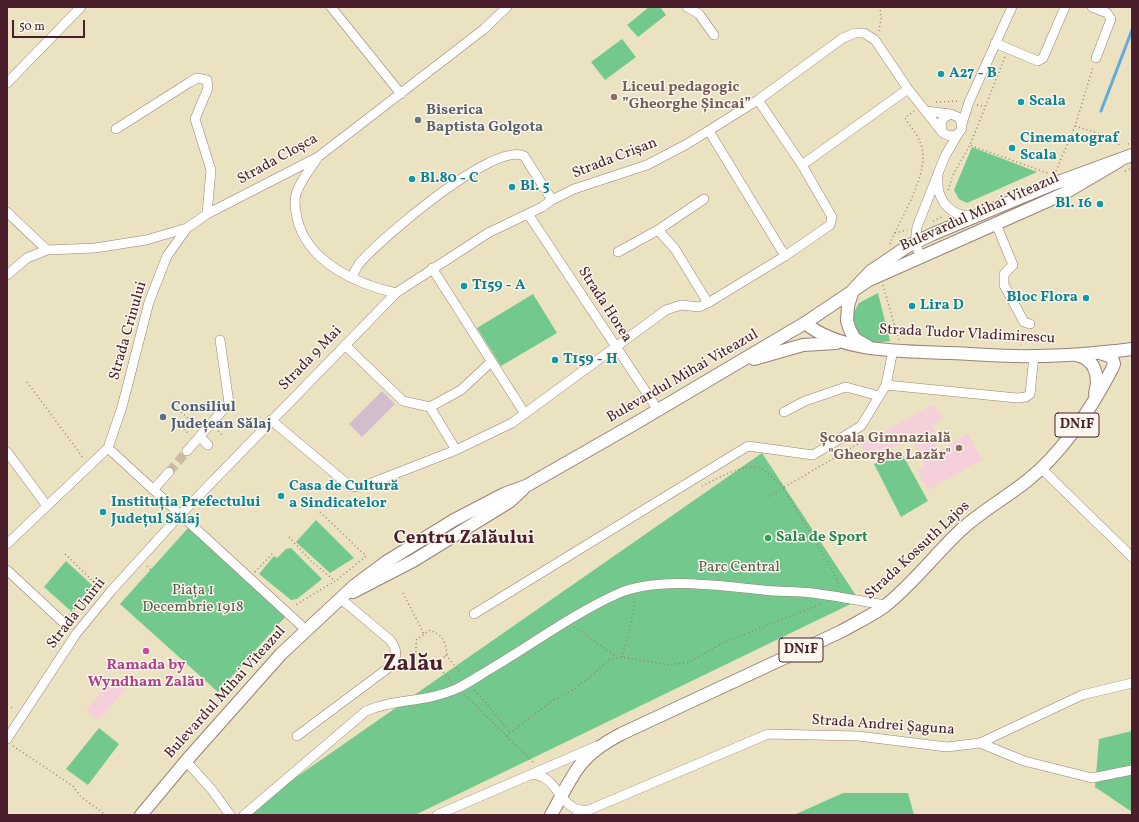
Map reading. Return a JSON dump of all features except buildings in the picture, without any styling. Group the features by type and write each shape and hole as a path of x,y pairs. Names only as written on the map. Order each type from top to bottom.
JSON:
{"main road":[{"name":"Bulevardul Mihai Viteazul","path":"853,290 871,271 896,253 915,242 1053,184 1132,155"},
{"name":"Bulevardul Mihai Viteazul","path":"141,815 260,676 305,629 371,571 489,501 526,486 729,369 805,324 868,280 996,224 1077,186 1119,161"},
{"path":"853,290 848,312 850,330 855,339 869,347"},
{"name":"Strada Tudor Vladimirescu","path":"805,324 817,333 845,343 869,347 896,346 1034,356 1075,355 1132,350"},
{"path":"729,369 757,358 797,346 845,343"},
{"name":"Strada Kossuth Lajos","path":"551,815 583,759 593,750 606,742 840,632 886,605 962,530 1042,469 1065,442 1121,359 1132,350"},
{"name":"Strada Kossuth Lajos","path":"1100,353 1110,355 1114,362 1107,378"},
{"name":"Strada Kossuth Lajos","path":"1075,355 1089,361 1096,371 1096,389 1090,407"}],"street":[{"path":"7,83 82,7"},
{"path":"331,7 401,94"},
{"name":"Strada Cloșca","path":"7,275 27,258 47,250 110,246 146,240 187,228 207,214 318,157 484,29 508,7"},
{"path":"687,7 699,14 714,35"},
{"path":"921,257 915,242 917,227 945,156 958,134 995,43 1012,7"},
{"path":"995,43 1038,61 1043,58 1066,7"},
{"path":"1092,7 1107,13 1111,19 1096,58"},
{"name":"Strada Crișan","path":"396,293 432,268 488,233 528,214 552,200 574,189 647,165 709,132 758,100 843,38 855,33 864,33 875,40"},
{"path":"875,40 908,89 944,133 952,136 958,134"},
{"path":"116,129 197,78 207,80 208,88 195,119 211,170 207,214"},
{"path":"802,165 908,89"},
{"path":"271,420 352,487 364,486 495,433 525,414 666,310 681,305 699,307 708,303 785,256 830,225 832,217 802,165 758,100"},
{"path":"945,156 944,133 941,122 945,116 953,115 970,102"},
{"path":"926,111 953,115 960,118 962,124"},
{"path":"709,132 785,256"},
{"path":"352,277 358,265 372,250 417,211 477,168 512,154 524,156 552,200"},
{"path":"318,157 297,192 294,205 299,228 309,244 328,264 352,277 380,289 396,293"},
{"path":"939,172 937,185 940,194 944,202 953,213 968,216 983,214"},
{"path":"618,252 658,230 704,199"},
{"path":"7,212 47,250"},
{"name":"Strada Horea","path":"528,214 658,410"},
{"path":"996,224 1013,265 1004,274 1004,285 1024,322 1030,324"},
{"name":"Strada Crinului","path":"108,448 122,407 149,302 168,256 187,228"},
{"path":"658,230 675,249 708,303"},
{"path":"432,268 525,414"},
{"name":"Strada 9 Mai","path":"180,515 396,293"},
{"path":"187,451 229,404 220,340"},
{"path":"345,345 403,401 430,407 461,390 492,362"},
{"path":"474,614 748,446 813,455 861,426 886,385 896,346"},
{"path":"886,385 1017,398 1026,397 1030,394 1034,356"},
{"path":"784,412 805,401 846,387 879,396"},
{"path":"430,407 456,450"},
{"path":"200,436 208,445"},
{"path":"7,544 108,448 305,629"},
{"path":"7,452 47,506"},
{"path":"1042,469 1132,557"},
{"path":"153,490 169,472"},
{"name":"Strada Unirii","path":"7,739 76,634 111,591 180,515"},
{"path":"7,570 65,623"},
{"path":"244,815 366,712 379,706 400,701 427,699 458,688 514,656 566,621 618,594 636,589 666,584 719,586 765,591 811,593 886,605"},
{"path":"297,736 391,666 395,660 395,646 390,640 340,598"},
{"name":"Strada Andrei Șaguna","path":"577,815 768,734 858,736 947,747 980,743 1082,694 1132,683"},
{"path":"437,815 606,742"},
{"path":"980,743 1024,761 1092,778 1132,770"},
{"path":"186,761 212,790 230,815"},
{"path":"529,775 534,774 543,777 572,808 587,810"}],"path":[{"path":"875,40 878,34 881,19 880,7"},
{"path":"948,191 953,175 970,145 1008,49"},
{"path":"1056,172 1075,126 1096,58"},
{"path":"895,233 910,204 923,165 921,143 905,118"},
{"path":"1075,126 1113,138 1121,147 1132,142"},
{"path":"970,145 1051,174 1063,170"},
{"path":"888,281 882,285 896,346"},
{"path":"27,382 89,466"},
{"path":"181,412 200,436"},
{"path":"175,421 200,436"},
{"path":"766,498 863,441 865,443"},
{"path":"506,736 552,701 573,690 595,673 608,660 622,657 669,665 689,662 726,642 841,598 831,567 783,488 769,474 758,467 739,469 697,488"},
{"path":"285,611 335,581 366,556 320,512"},
{"path":"289,536 311,560 335,581"},
{"path":"250,578 274,553"},
{"path":"65,554 95,582 111,591"},
{"path":"65,623 95,582"},
{"path":"622,657 632,619 636,589"},
{"path":"402,593 424,634"},
{"path":"566,621 618,658"},
{"path":"446,655 441,660 433,661 424,659 416,652 416,640 430,630 441,635 445,642 446,655 511,732"},
{"path":"433,661 458,688 538,766"},
{"path":"7,742 73,786 81,797 106,815"}],"shaded area":[{"path":"382,391 395,404 362,437 349,424"},
{"name":"Școala Gimnazială \"Gheorghe Lazăr\"","path":"934,404 943,419 932,425 941,442 936,446 938,451 968,434 982,460 928,490 917,469 925,465 923,461 931,456 928,451 920,455 911,438 870,461 861,444"},
{"path":"113,679 125,690 99,720 86,711"}],"green space":[{"path":"649,7 660,7 666,15 638,37 627,25"},
{"path":"622,39 636,57 605,80 591,62"},
{"path":"972,147 1037,172 967,203 959,199 954,190"},
{"path":"878,293 890,341 875,343 860,338 850,319 859,303"},
{"path":"533,294 557,333 501,366 477,328"},
{"path":"900,450 928,501 901,517 874,464"},
{"name":"Parc Central","path":"762,453 859,600 415,815 253,815 249,810"},
{"path":"316,520 354,558 330,573 296,542"},
{"name":"Piața 1 Decembrie 1918","path":"188,528 286,616 218,692 120,604"},
{"path":"291,548 322,579 297,599 291,600 259,574 274,556 277,558 286,549"},
{"path":"66,561 92,585 71,611 44,587"},
{"path":"99,728 119,744 88,785 66,769"},
{"path":"1132,731 1132,812 1095,787 1099,739"},
{"path":"843,793 908,793 914,815 794,815"}],"waterway":[{"path":"1101,111 1132,30"}],"tunnel":[{"path":"169,472 187,451"}],"place":[{"name":"A27 - B","path":"941,74"},
{"name":"Liceul pedagogic ”Gheorghe Șincai”","path":"614,97"},
{"name":"Scala","path":"1021,102"},
{"name":"Biserica Baptista Golgota","path":"418,120"},
{"name":"Cinematograf Scala","path":"1012,148"},
{"name":"Bl.80 - C","path":"412,179"},
{"name":"Bl. 5","path":"512,187"},
{"name":"Bl. 16","path":"1100,204"},
{"name":"T159 - A","path":"464,286"},
{"name":"Bloc Flora","path":"1086,298"},
{"name":"Lira D","path":"912,306"},
{"name":"T159 - H","path":"555,360"},
{"name":"Consiliul Județean Sălaj","path":"163,417"},
{"name":"Școala Gimnazială \"Gheorghe Lazăr\"","path":"959,448"},
{"name":"Casa de Cultură a Sindicatelor","path":"281,496"},
{"name":"Instituția Prefectului Județul Sălaj","path":"103,512"},
{"name":"Sala de Sport","path":"768,538"},
{"name":"Ramada by Wyndham Zalău","path":"146,651"}],"district":[{"name":"Centru Zalăului","path":"464,540"},
{"name":"Zalău","path":"413,666"}]}
